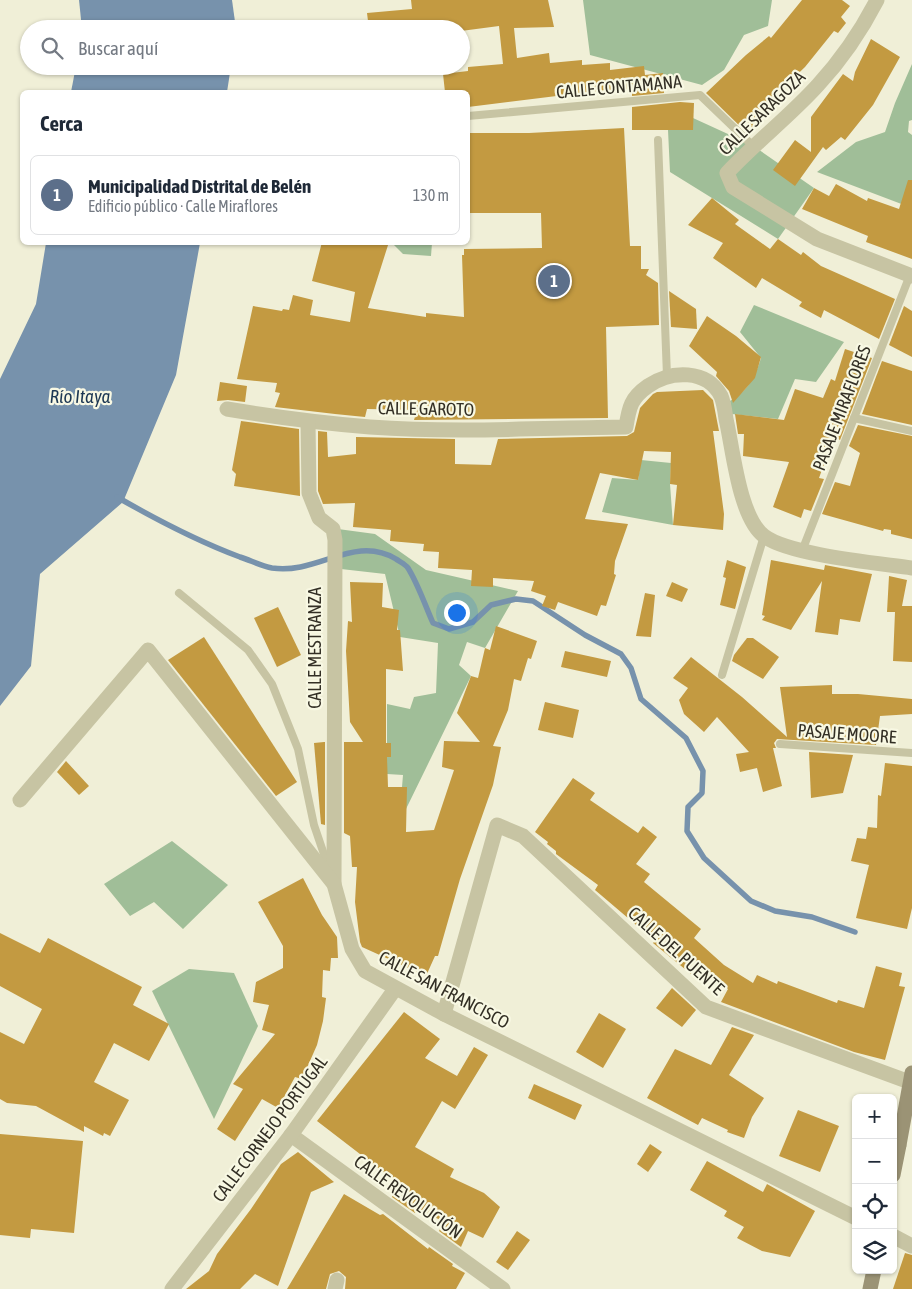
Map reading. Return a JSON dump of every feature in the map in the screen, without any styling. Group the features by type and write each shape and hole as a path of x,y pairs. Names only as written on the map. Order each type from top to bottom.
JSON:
{"main road":[{"path":"897,1158 912,1073"},
{"path":"870,1289 873,1274"}],"street":[{"name":"CALLE SARAGOZA","path":"877,0 858,36 818,86 752,145 727,173 732,187 816,240 911,275"},
{"path":"667,376 690,373 707,380 721,396 744,498 751,519 764,536 802,551 912,568"},
{"name":"CALLE GAROTO","path":"227,409 308,422 372,427 464,430 626,427 630,404 649,386 667,376"},
{"name":"CALLE MESTRANZA","path":"308,422 309,493 319,518 333,529 335,540 333,600 334,884"},
{"name":"CALLE SAN FRANCISCO","path":"20,800 148,650 334,884 352,949 365,972 444,1014 852,1216"},
{"name":"CALLE DEL PUENTE","path":"444,1014 498,825 523,836 706,1007 912,1083"},
{"name":"CALLE CORNEJO PORTUGAL","path":"172,1289 291,1135 395,989"},
{"name":"CALLE REVOLUCIÓN","path":"291,1135 503,1289"},
{"path":"897,1238 912,1246"}],"lane":[{"name":"CALLE CONTAMANA","path":"470,116 700,95 752,145"},
{"path":"658,140 667,376"},
{"name":"PASAJE MIRAFLORES","path":"802,551 911,275"},
{"path":"854,418 912,431"},
{"path":"722,675 764,536"},
{"path":"179,593 248,650 272,684 298,749 314,826 334,884"},
{"name":"PASAJE MOORE","path":"780,744 912,753"}],"green space":[{"path":"583,0 772,0 768,26 744,35 724,70 702,85 590,55"},
{"path":"912,64 912,120 909,121 908,132 912,135 912,208 817,172 856,142 885,132"},
{"path":"693,118 752,145 814,188 778,239 670,172 668,130 693,130"},
{"path":"394,245 432,245 431,256 403,254"},
{"path":"754,305 844,342 816,382 795,379 778,419 732,414 730,401 742,393 750,383 761,358 740,332"},
{"path":"641,460 671,463 670,484 673,525 602,512 612,478 638,480"},
{"path":"338,529 375,534 426,570 518,591 485,648 467,642 459,665 471,676 406,809 402,787 403,775 387,774 387,704 410,709 414,697 436,693 438,643 400,637 385,574 341,569"},
{"path":"172,841 228,885 183,929 154,902 130,916 104,884"},
{"path":"189,969 234,973 258,1026 214,1119 152,991"}],"water":[{"path":"79,0 232,0 235,20 81,20"},
{"path":"74,75 230,75 227,90 71,90"},
{"name":"Río Itaya","path":"46,245 200,245 176,375 123,502 40,574 31,666 0,706 0,379 36,304"}],"building":[{"path":"411,0 548,0 554,27 514,28 517,58 549,53 550,63 582,60 582,65 610,63 610,70 644,66 645,75 663,73 664,93 632,96 632,89 605,90 470,107 470,90 445,90 443,75 470,75 470,67 503,64 499,26 470,30 470,20 368,20 367,13 412,9"},
{"path":"802,0 842,0 850,6 841,17 846,23 838,33 834,31 805,67 779,92 782,95 760,115 763,118 747,133 706,93 746,55 769,36 771,38"},
{"path":"871,39 900,57 873,105 845,140 841,137 826,150 823,147 795,186 773,170 795,140 811,152 811,117 843,74 853,81 855,72"},
{"path":"680,102 694,103 693,130 632,130 632,107"},
{"path":"624,128 630,246 641,246 641,269 649,269 646,275 658,283 659,325 606,327 608,418 414,420 417,410 367,409 365,417 335,414 275,407 280,393 275,392 277,383 237,379 253,306 282,311 283,309 289,310 293,295 313,300 310,315 350,322 355,292 312,281 321,245 388,245 368,308 426,317 426,313 464,317 462,255 464,255 464,249 542,248 541,213 470,213 470,133 529,133"},
{"path":"908,180 912,180 912,259 866,242 868,236 802,209 814,188 829,196 836,184 867,201 868,198 899,209"},
{"path":"712,198 739,220 735,224 770,249 778,239 801,255 803,252 821,266 895,299 879,339 824,310 821,318 799,306 802,302 762,278 756,288 713,258 723,243 688,225"},
{"path":"669,291 696,309 697,329 671,327"},
{"path":"904,306 912,311 912,357 889,345"},
{"path":"707,316 736,336 761,357 755,378 733,403 729,391 716,376 717,372 689,346"},
{"path":"845,349 872,358 840,440 835,437 827,456 819,478 824,479 811,511 804,509 801,518 773,507 789,462 743,456 744,434 738,434 735,414 784,420 795,389 823,398 831,379 835,381"},
{"path":"882,361 912,371 912,425 862,414"},
{"path":"220,382 247,386 245,402 217,401"},
{"path":"703,390 713,400 719,431 713,431 724,514 723,530 673,525 677,485 670,484 671,452 644,451 638,480 600,473 585,519 628,524 615,561 614,574 616,575 606,606 601,605 597,616 558,602 555,610 542,606 546,596 531,591 534,581 493,578 493,587 471,586 472,570 438,568 439,552 423,551 424,544 390,541 391,530 353,527 355,503 323,504 318,491 318,431 327,432 328,457 356,454 356,437 455,439 455,464 491,465 498,439 627,436 634,432 640,408 653,394 657,392"},
{"path":"241,421 299,429 300,496 234,486 236,474 232,470"},
{"path":"858,425 912,436 912,539 891,534 891,530 884,529 883,531 822,514 835,482 850,486 860,453 849,446"},
{"path":"727,560 746,567 735,609 720,605 726,578 723,577"},
{"path":"771,560 824,570 825,565 872,574 860,622 840,619 838,635 815,632 822,581 791,630 762,620 765,616 762,615"},
{"path":"889,576 907,580 902,606 912,606 912,662 893,661 895,612 887,612"},
{"path":"350,582 383,583 382,607 399,610 397,630 400,630 403,671 386,669 386,743 391,743 391,757 387,757 388,787 407,787 406,832 434,830 454,770 442,767 444,741 480,742 457,713 471,676 478,678 485,648 490,650 496,626 537,641 531,659 528,658 521,681 514,679 508,710 493,746 501,747 493,785 460,879 438,956 435,956 426,976 362,947 360,942 355,902 357,867 352,867 350,836 344,833 344,742 363,742 350,722 346,651 348,621 352,622"},
{"path":"672,582 688,589 682,602 666,596"},
{"path":"645,593 655,595 651,637 636,636"},
{"path":"278,607 301,655 277,667 254,618"},
{"path":"204,637 297,782 276,796 168,660"},
{"path":"747,638 753,638 779,657 763,679 732,661 734,655"},
{"path":"565,651 611,661 607,677 561,667"},
{"path":"691,657 742,697 787,737 780,687 832,685 832,694 858,694 912,699 912,714 880,716 876,745 777,739 774,743 776,748 773,748 782,786 763,792 757,768 740,772 736,754 749,752 717,717 704,732 684,714 679,700 688,688 673,678"},
{"path":"545,702 579,710 573,738 538,730"},
{"path":"325,742 325,825 321,824 314,743"},
{"path":"809,752 853,755 843,793 811,798"},
{"path":"66,761 89,786 79,795 57,772"},
{"path":"885,763 912,766 912,908 907,929 856,918 869,865 851,861 857,838 866,839 868,827 877,828 878,795 881,796"},
{"path":"573,778 595,793 590,800 638,833 643,826 657,837 636,864 650,874 644,882 701,929 694,938 724,965 753,983 757,975 777,984 778,981 837,1003 838,1000 864,1008 876,966 902,973 899,986 905,987 885,1060 854,1052 721,1002 728,989 700,963 691,974 653,943 655,941 595,890 598,885 556,854 556,851 547,844 548,842 535,832"},
{"path":"303,878 322,915 337,937 338,958 331,958 330,971 323,970 322,997 326,998 317,1045 302,1079 295,1077 278,1108 262,1099 235,1141 217,1129 243,1089 233,1084 275,1034 262,1030 269,1005 253,1002 256,982 283,968 283,946 258,902"},
{"path":"0,933 40,953 48,938 142,987 133,1005 169,1024 149,1061 114,1043 94,1082 129,1100 110,1136 104,1133 103,1136 84,1126 84,1132 36,1106 7,1103 0,1099 0,1032 24,1044 42,1009 0,986"},
{"path":"672,988 696,1010 682,1027 656,1008"},
{"path":"404,1012 440,1039 425,1058 457,1076 474,1047 488,1055 455,1109 442,1101 415,1147 454,1169 450,1177 484,1193 500,1207 483,1238 468,1231 461,1247 439,1231 444,1222 417,1208 415,1213 392,1197 399,1184 317,1121"},
{"path":"599,1013 626,1029 603,1068 576,1052"},
{"path":"732,1027 754,1035 729,1075 764,1098 752,1117 744,1138 727,1132 728,1130 702,1118 698,1125 647,1098 675,1049 711,1065"},
{"path":"534,1084 582,1105 575,1120 528,1098"},
{"path":"798,1110 839,1126 820,1172 779,1156"},
{"path":"0,1134 83,1141 74,1233 31,1229 30,1238 0,1235"},
{"path":"650,1144 662,1152 648,1172 637,1164"},
{"path":"298,1152 334,1182 311,1192 278,1286 255,1274 240,1289 186,1289 209,1271 217,1254 251,1209 281,1164"},
{"path":"707,1161 763,1192 767,1184 815,1211 790,1257 762,1251 737,1238 744,1227 724,1216 727,1211 690,1190"},
{"path":"344,1194 380,1215 383,1214 428,1249 429,1247 453,1264 452,1266 465,1273 456,1289 345,1289 346,1277 339,1271 330,1274 326,1289 287,1289"},
{"path":"517,1231 530,1240 508,1270 496,1262"},
{"path":"905,1253 912,1255 912,1289 893,1289"}],"waterway":[{"path":"117,497 193,537 224,551 272,568 289,569 305,566 350,553 365,551 381,552 407,567 412,574 433,623 449,629 473,622 491,605 516,599 533,601 585,635 621,654 631,668 641,699 686,738 703,771 702,793 688,807 687,831 704,858 751,901 775,911 812,917 855,932"}],"place":[{"name":"Municipalidad Distrital de Belén","path":"554,281"}]}
